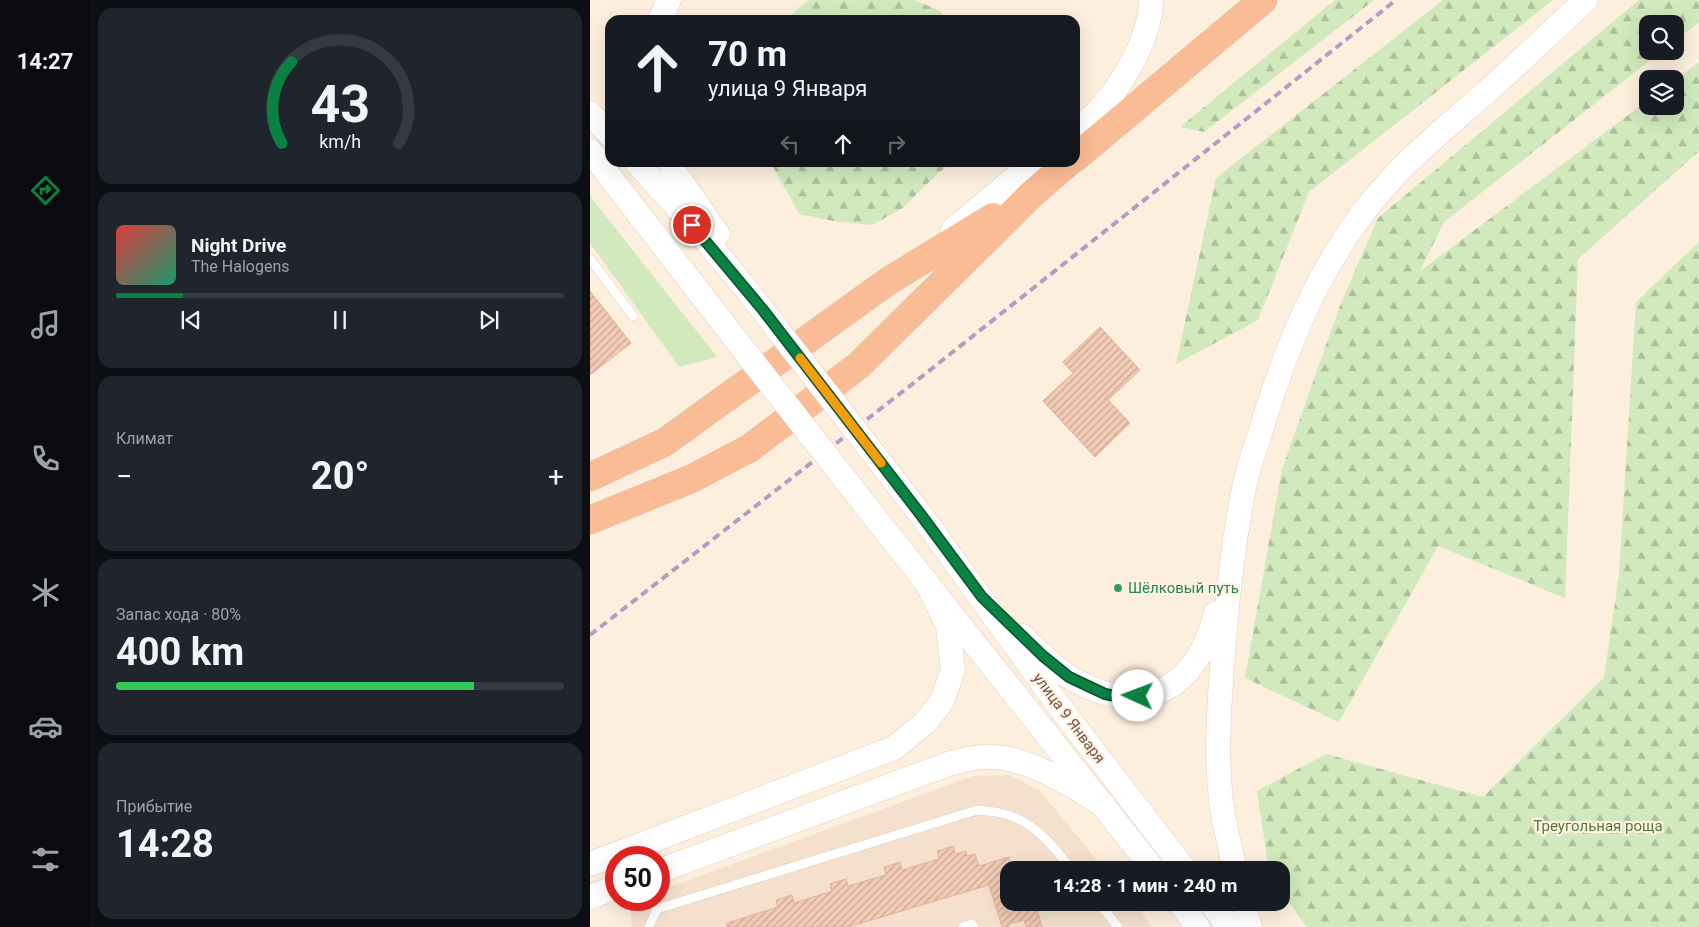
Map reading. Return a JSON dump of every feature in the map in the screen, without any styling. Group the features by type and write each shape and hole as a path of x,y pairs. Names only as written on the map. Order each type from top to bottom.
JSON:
{"highway":[{"path":"1080,154 1225,26 1263,0"},
{"path":"590,520 691,479 750,448 859,365 1033,193 1063,167"},
{"path":"590,477 665,442 887,282 1033,193"}],"main road":[{"path":"662,15 670,0"},
{"path":"1080,126 1093,116 1124,78 1144,35 1151,9 1151,0"},
{"path":"1233,861 1222,802 1218,740 1226,605 1245,484 1275,382 1302,315 1339,246 1362,213 1392,178 1434,136 1490,88 1586,0"},
{"path":"590,114 605,130"},
{"name":"улица 9 Января","path":"590,151 888,534 1147,861"},
{"path":"641,167 763,310"},
{"path":"672,167 703,215 752,279 763,310"},
{"path":"887,282 1028,167"},
{"name":"улица 9 Января","path":"763,310 921,515 1059,706 1178,861"},
{"path":"982,597 1043,656 1069,677 1105,694 1121,697 1155,693 1179,681 1191,669 1207,645 1236,533"},
{"path":"590,864 885,752 901,743 926,722 942,701 952,670 948,626 926,581"},
{"path":"670,867 951,763 982,757 1012,760 1050,774 1103,804"},
{"path":"590,897 605,891"},
{"path":"1186,911 1198,927"},
{"path":"1217,911 1229,927"},
{"path":"1246,911 1250,927"}],"lane":[{"path":"590,259 633,316"},
{"path":"649,927 657,909 977,810 1004,814 1027,823 1049,841 1065,861"},
{"path":"1105,911 1118,927"},
{"path":"963,927 972,924 974,927"}],"shaded area":[{"path":"1009,775 1040,791 1098,861 1000,861 1000,911 1139,911 1153,927 632,927 630,911 670,911 670,887 973,776"}],"green space":[{"path":"808,0 915,0 938,10 943,15 792,15"},
{"path":"1335,0 1374,0 1204,132 1180,127"},
{"path":"1443,0 1553,0 1309,192 1258,320 1176,364 1216,178"},
{"path":"1639,0 1699,0 1699,22 1684,34 1684,15 1639,15 1639,60 1651,60 1444,222 1420,271 1639,107 1639,115 1684,115 1684,73 1699,62 1699,151 1578,259 1565,598 1438,546 1339,722 1245,678 1282,469 1341,303 1378,218"},
{"path":"773,167 946,167 903,208 872,225 833,221 799,214"},
{"path":"590,196 717,357 679,367 590,243"},
{"name":"Треугольная роща","path":"1699,242 1699,927 1307,927 1290,904 1290,861 1268,861 1257,791 1326,754 1483,797 1604,677 1619,575 1636,302"}],"building":[{"path":"590,291 631,343 590,375"},
{"path":"1100,327 1140,370 1108,400 1130,423 1095,457 1043,401 1073,373 1063,362"},
{"path":"953,846 955,854 966,851 967,856 975,854 979,866 1009,857 1009,861 1000,861 1000,911 1038,911 1042,927 1026,927 1024,920 1009,924 1009,927 1002,927 989,885 848,927 727,927 727,923 778,907 776,900 792,895 794,903 832,891 830,884 846,879 848,886 886,875 884,867 900,862 902,870 939,859 937,851"}],"railway":[{"path":"590,635 915,382 1396,0"}],"slow traffic":[{"path":"800,358 881,463"}],"place":[{"name":"Шёлковый путь","path":"1118,588"}],"route":[{"path":"692,225 763,310 982,597 1019,634 1069,677 1105,694 1121,697 1138,696"}]}
